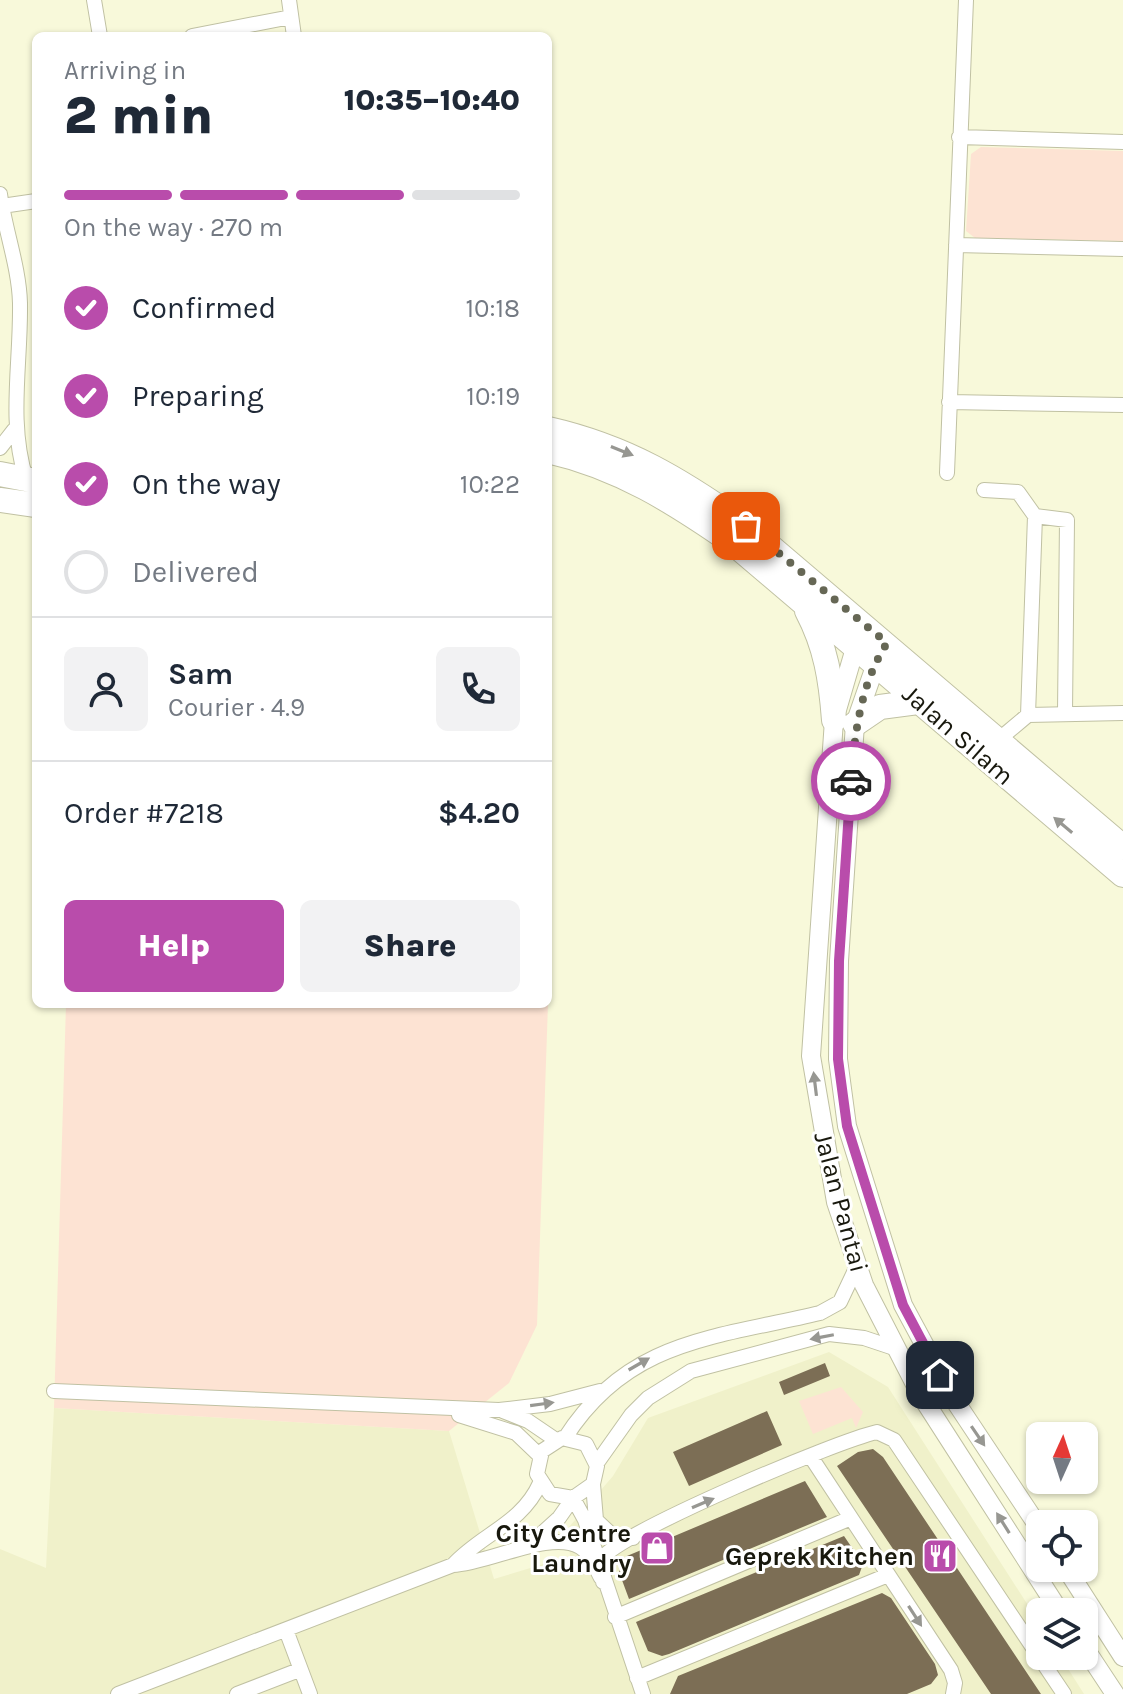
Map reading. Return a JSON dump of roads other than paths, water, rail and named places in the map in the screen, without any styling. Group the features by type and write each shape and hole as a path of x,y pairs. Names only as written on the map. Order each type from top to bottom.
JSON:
{"highway":[{"name":"Jalan Silam","path":"552,430 591,439 681,480 746,526 880,653 997,741 1123,847"},
{"name":"Jalan Silam","path":"552,452 585,460 669,498 733,543 800,599 860,635"},
{"path":"0,474 31,480"},
{"path":"0,500 32,504"},
{"path":"800,599 822,639 845,722 880,707 918,702"},
{"name":"Jalan Silam","path":"880,653 918,702 1123,875"}],"street":[{"path":"94,0 99,32"},
{"path":"289,0 293,32"},
{"path":"947,473 966,0"},
{"path":"213,32 291,17"},
{"path":"959,137 1123,142"},
{"path":"31,480 14,430 20,370 20,298 1,200 32,201"},
{"path":"956,245 1123,249"},
{"path":"949,402 1123,405"},
{"path":"0,448 14,430"},
{"path":"984,490 1018,492 1035,516 1028,715"},
{"path":"1035,516 1067,520 1065,712"},
{"name":"Jalan Pantai","path":"860,635 845,722 811,1056 836,1202 857,1266 920,1394 1051,1598"},
{"name":"Jalan Pantai","path":"880,653 845,722 838,1059 847,1126 903,1305 953,1398 1027,1510"},
{"path":"997,741 1028,715 1123,713"},
{"path":"573,1498 555,1496 540,1483 536,1468 539,1455 561,1439 600,1391 642,1361 673,1348 820,1313 840,1302 857,1266"},
{"path":"633,1538 614,1537 601,1526 593,1512 593,1484 597,1463 631,1415 648,1398 691,1371 829,1334 864,1338 897,1349"},
{"path":"54,1391 499,1410 550,1404 600,1391"},
{"path":"437,1409 503,1427 516,1433 539,1455"},
{"path":"499,1410 561,1439 586,1444 597,1463"},
{"path":"603,1582 604,1556 633,1538 689,1509 877,1432 894,1440 1064,1694"},
{"path":"811,1457 951,1670 955,1683 953,1694"},
{"path":"453,1565 467,1550 523,1512 540,1483"},
{"path":"525,1548 559,1518 573,1498 593,1484"},
{"path":"573,1498 585,1520 603,1582 643,1694"},
{"path":"615,1617 851,1518"},
{"path":"118,1694 453,1565 473,1564 525,1548 553,1542 580,1546 589,1555 603,1582"},
{"path":"637,1678 888,1575"},
{"path":"1075,1582 1123,1657"},
{"path":"286,1630 310,1694"},
{"path":"1098,1668 1115,1694"},
{"path":"237,1694 299,1670"}],"place":[{"name":"City Centre Laundry","path":"657,1548"},
{"name":"Geprek Kitchen","path":"940,1556"}]}
